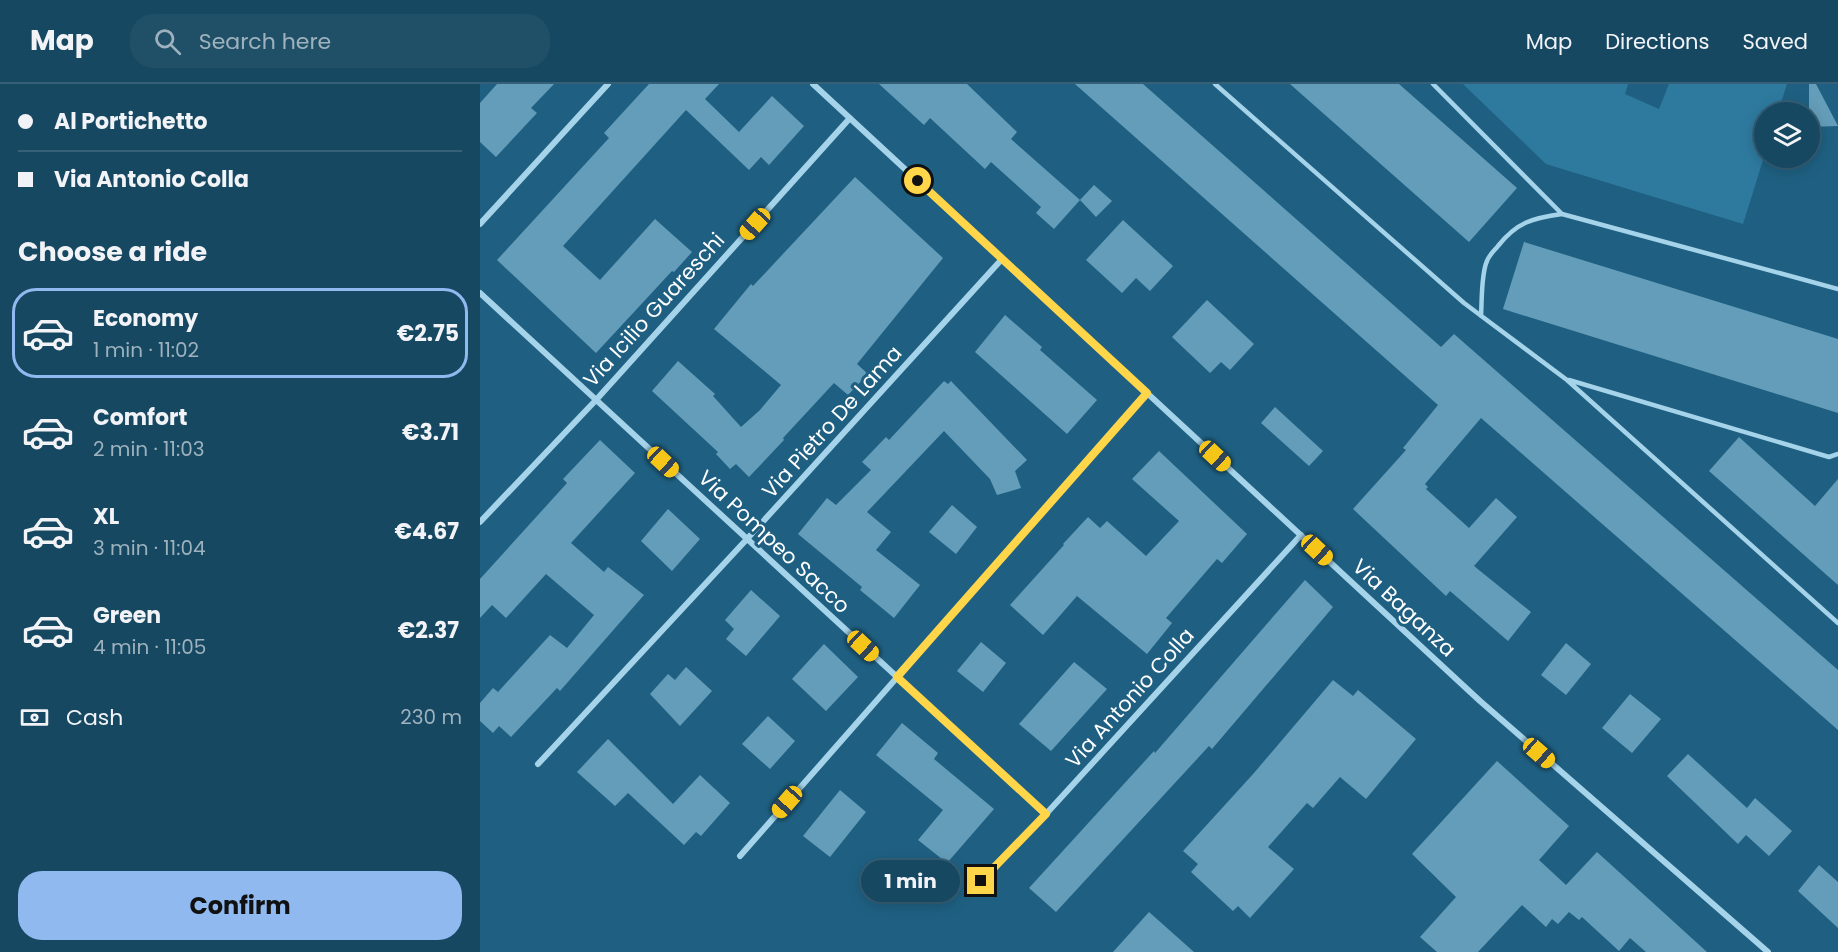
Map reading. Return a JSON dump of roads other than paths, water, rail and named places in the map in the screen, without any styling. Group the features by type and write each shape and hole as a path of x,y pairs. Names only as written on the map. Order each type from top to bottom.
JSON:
{"street":[{"path":"480,224 608,84"},
{"name":"Via Baganza","path":"813,84 1480,701 1768,952"},
{"name":"Via Icilio Guareschi","path":"480,522 596,400 850,118"},
{"name":"Via Pietro De Lama","path":"538,764 1002,259"},
{"name":"Via Pompeo Sacco","path":"480,293 1046,814"},
{"path":"740,856 1147,393"},
{"name":"Via Antonio Colla","path":"981,881 1046,814 1301,535"}],"lane":[{"path":"1215,84 1464,303 1567,380 1838,623"},
{"path":"1433,84 1562,214"},
{"path":"1481,316 1482,284 1487,261 1502,242 1510,232 1537,217 1562,214 1838,289"},
{"path":"1567,380 1828,456 1838,454"}]}
